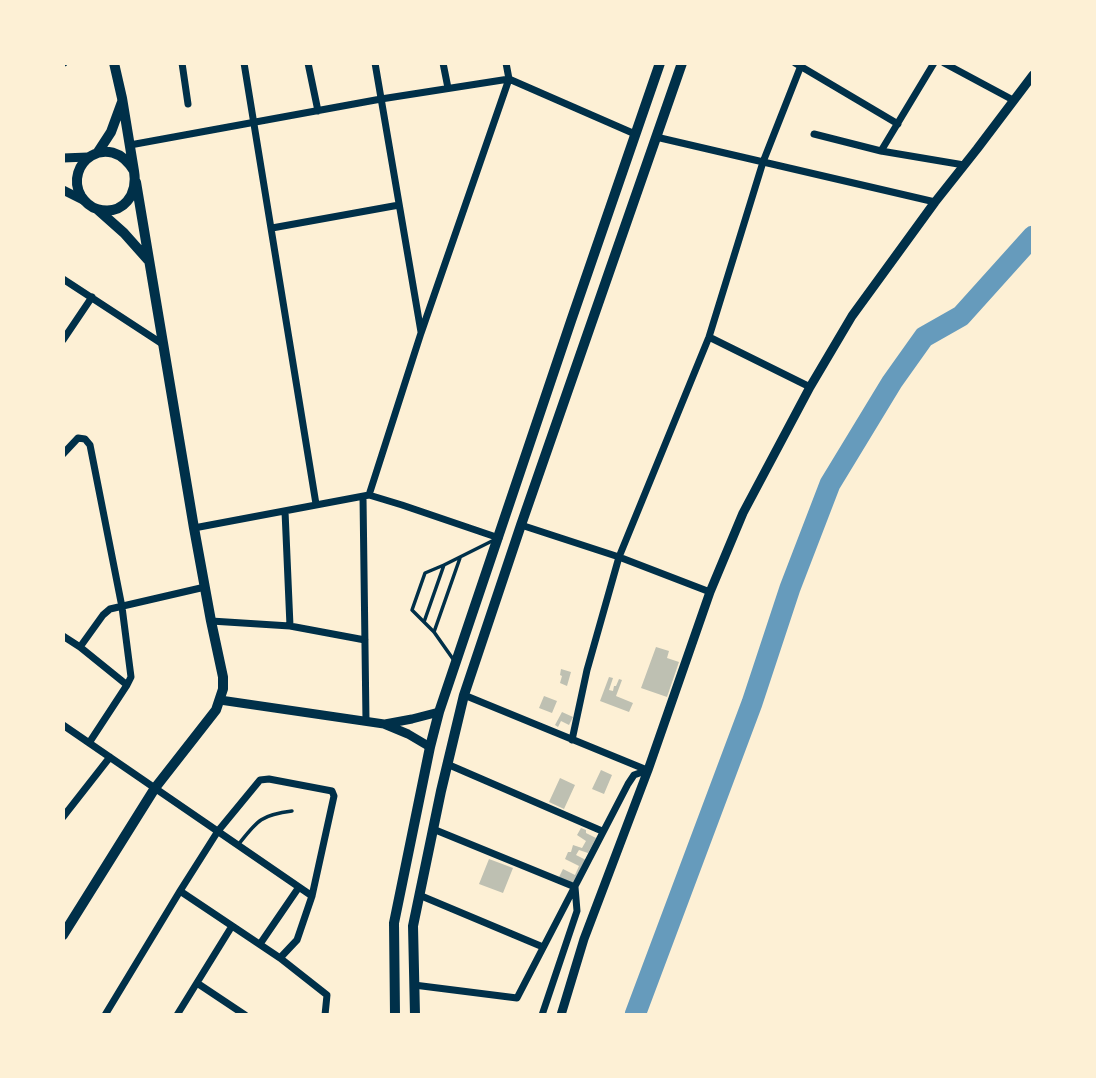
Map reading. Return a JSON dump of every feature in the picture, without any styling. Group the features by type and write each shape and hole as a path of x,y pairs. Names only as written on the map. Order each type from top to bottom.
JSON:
{"main road":[{"path":"63,935 155,788 210,718 223,689 114,63"},
{"path":"395,1015 394,923 439,712 660,63"},
{"path":"415,1015 413,926 464,695 682,63"},
{"path":"122,98 116,121 105,143 82,165 77,184 85,201 124,233 149,260"},
{"path":"93,155 109,152 120,155 128,161 135,176 133,193 127,202 107,211 96,209"}],"street":[{"path":"182,63 188,104"},
{"path":"244,63 316,505"},
{"path":"308,63 318,111"},
{"path":"375,63 421,332"},
{"path":"443,63 448,88"},
{"path":"366,721 366,496 509,79 506,63"},
{"path":"881,151 934,63"},
{"path":"944,63 954,65 1013,100"},
{"path":"572,740 587,670 619,557 709,337 763,162 800,64 898,124"},
{"path":"561,1015 584,939 648,770 710,592 743,513 810,387 852,316 1033,75"},
{"path":"130,145 381,99 509,79 635,134"},
{"path":"814,134 881,151 964,165"},
{"path":"656,137 935,202"},
{"path":"63,158 93,155"},
{"path":"63,190 85,201"},
{"path":"272,228 399,205"},
{"path":"63,279 164,345"},
{"path":"63,340 92,297"},
{"path":"709,337 810,387"},
{"path":"63,454 78,438 85,439 90,445 122,607 131,677 89,743"},
{"path":"194,528 366,496 402,505 499,538"},
{"path":"285,510 290,626"},
{"path":"521,525 619,557 710,592"},
{"path":"80,647 110,609 205,587"},
{"path":"211,621 290,626 365,640"},
{"path":"63,636 127,685"},
{"path":"464,695 648,770"},
{"path":"220,700 384,724 430,747"},
{"path":"384,724 439,712"},
{"path":"63,726 312,896"},
{"path":"63,817 110,757"},
{"path":"447,764 602,831"},
{"path":"414,985 517,998 602,831 634,775 648,770"},
{"path":"105,1015 218,831 260,780 269,779 332,791 334,796 312,896 297,940 280,958"},
{"path":"433,829 575,887"},
{"path":"260,944 299,887"},
{"path":"542,1015 577,911 575,887"},
{"path":"180,891 280,958 327,995 325,1015"},
{"path":"419,895 544,947"},
{"path":"177,1015 232,926"},
{"path":"197,983 245,1015"}],"lane":[{"path":"456,663 434,632 412,610 425,573 499,538"},
{"path":"434,632 460,558"},
{"path":"424,622 444,565"},
{"path":"238,845 256,822 271,814 292,811"}],"building":[{"path":"656,647 669,651 667,658 679,662 667,697 641,688"},
{"path":"561,669 571,672 567,686 560,683"},
{"path":"609,677 613,678 609,690 613,691 619,679 622,680 616,696 633,703 629,712 600,701"},
{"path":"544,696 557,701 552,713 539,708"},
{"path":"562,712 573,717 569,725 561,721 558,727 555,725"},
{"path":"601,770 612,775 604,794 592,789"},
{"path":"560,778 575,785 564,809 549,802"},
{"path":"581,828 596,838 588,853 579,850 576,855 586,860 574,884 559,877 563,869 575,875 579,866 565,859 573,845 582,848 586,841 577,835"},
{"path":"489,859 513,868 503,893 479,884"}],"waterway":[{"path":"635,1015 752,703 790,588 830,484 892,382 924,337 961,316 1033,236"}]}
